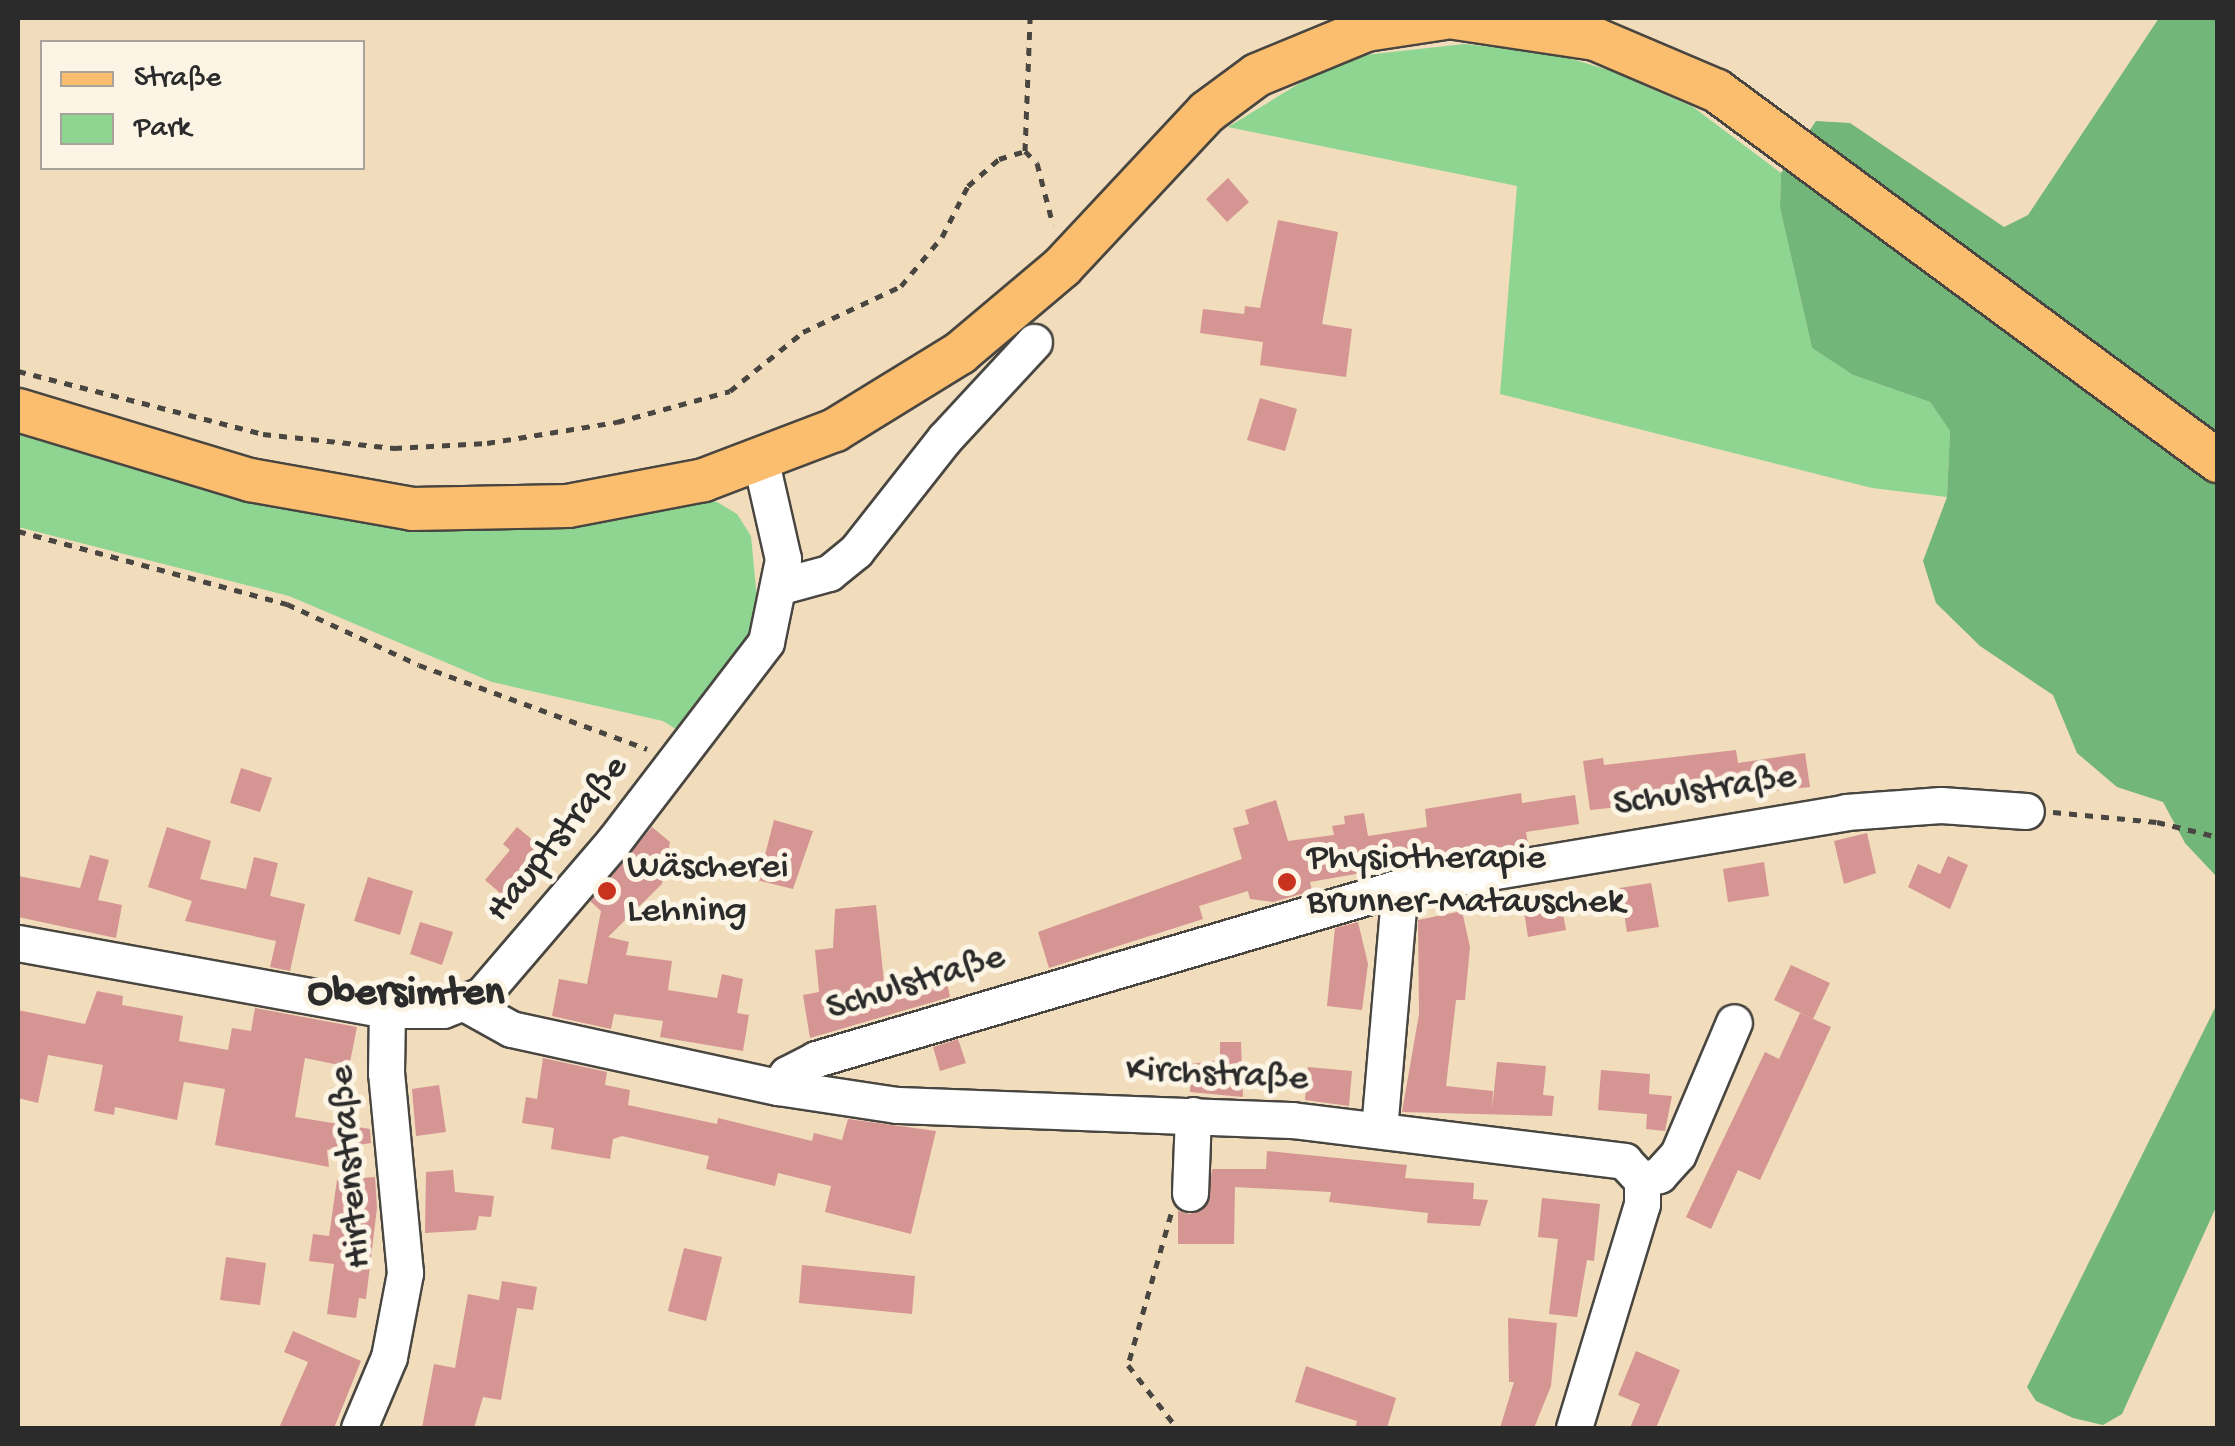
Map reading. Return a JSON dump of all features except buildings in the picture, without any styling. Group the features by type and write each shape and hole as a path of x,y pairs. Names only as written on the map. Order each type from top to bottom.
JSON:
{"main road":[{"path":"18,410 250,480 412,509 568,506 669,488 761,462 926,378 1062,267 1155,162 1257,75 1366,30 1445,18"},
{"path":"1455,18 1595,39 1717,91 2218,461"}],"street":[{"path":"781,586 829,573 856,551 945,438 1034,342"},
{"name":"Hauptstraße","path":"466,1004 518,959 766,642 781,586 779,533 761,462"},
{"name":"Schulstraße","path":"778,1088 816,1059 1400,886 1846,812 1941,805 2026,810"},
{"path":"1379,1130 1400,886"},
{"path":"18,943 388,1010 466,1004 511,1029 778,1088"},
{"name":"Hirtenstraße","path":"358,1428 389,1356 405,1273 386,1073 388,1010"},
{"path":"1574,1428 1634,1237 1642,1180 1670,1167 1734,1022"},
{"name":"Kirchstraße","path":"778,1088 953,1111 1193,1115 1379,1130 1606,1155 1624,1161 1642,1180"},
{"path":"1190,1193 1193,1115"}],"path":[{"path":"1030,18 1025,151 1040,175 1062,267"},
{"path":"18,371 263,434 394,448 486,443 617,422 730,391 804,332 901,286 942,237 968,186 999,159 1025,151"},
{"path":"18,531 287,604 419,665 678,759"},
{"path":"2026,810 2139,820 2218,837"},
{"path":"1177,1428 1128,1365 1173,1205 1190,1193"}],"green space":[{"path":"2159,18 2217,18 2217,877 2185,843 2163,802 2117,787 2077,753 2053,695 1980,646 1936,603 1923,561 1947,497 1950,431 1930,402 1853,375 1812,348 1780,208 1781,173 1816,121 1850,123 2004,227 2028,215"},
{"path":"1464,44 1556,54 1611,71 1693,107 1781,173 1780,208 1812,348 1853,375 1930,402 1950,431 1947,497 1872,488 1500,394 1517,186 1228,127 1305,80 1365,55"},
{"path":"18,422 248,490 717,502 737,514 751,536 758,610 746,640 682,733 663,721 492,682 289,596 18,527"},
{"path":"2217,1004 2217,1205 2122,1414 2103,1425 2073,1418 2036,1401 2027,1387"}],"place":[{"name":"Physiotherapie Brunner-Matauschek","path":"1287,882"},
{"name":"Wäscherei Lehning","path":"607,891"}],"district":[{"name":"Obersimten","path":"406,995"}]}
